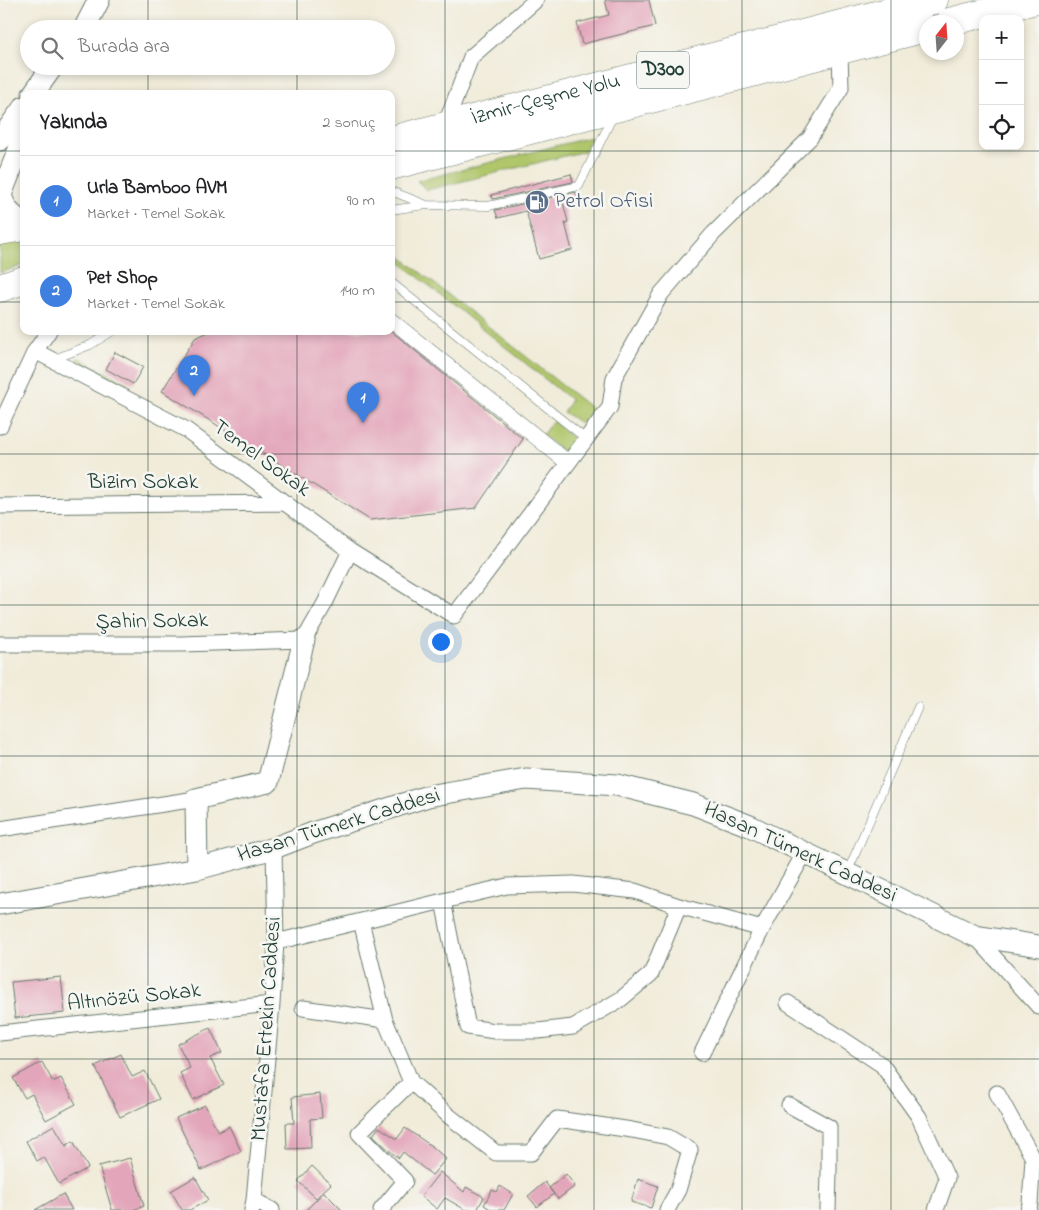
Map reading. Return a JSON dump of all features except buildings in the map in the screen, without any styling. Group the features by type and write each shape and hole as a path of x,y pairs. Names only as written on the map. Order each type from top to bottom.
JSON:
{"highway":[{"name":"İzmir-Çeşme Yolu","path":"395,139 934,0"},
{"path":"964,18 1036,0"},
{"name":"İzmir-Çeşme Yolu","path":"395,165 919,30"},
{"path":"0,231 20,228"},
{"path":"0,288 20,281"}],"street":[{"path":"445,126 471,57 536,0"},
{"path":"85,20 97,4"},
{"path":"89,20 97,4"},
{"path":"569,463 610,407 614,378 661,294 713,234 810,138 841,88 840,51"},
{"path":"36,90 47,75"},
{"path":"52,90 61,75"},
{"path":"0,140 20,112"},
{"path":"20,147 0,196 12,215 20,220"},
{"path":"0,426 35,351 46,335"},
{"name":"Temel Sokak","path":"35,351 185,429 350,551 454,616 569,463"},
{"name":"Bizim Sokak","path":"0,506 286,503"},
{"path":"0,829 196,799 268,782 304,640 325,603 350,551"},
{"name":"Şahin Sokak","path":"0,644 182,644 304,640"},
{"name":"Hasan Tümerk Caddesi","path":"0,904 196,869 274,848 313,833 428,796 526,779 617,785 693,804 750,826 974,936 1039,946"},
{"path":"196,799 196,869"},
{"name":"Mustafa Ertekin Caddesi","path":"253,1205 276,942 274,848"},
{"path":"702,1053 762,929 805,852"},
{"path":"276,942 507,886 574,884 635,891 679,906 762,929"},
{"path":"443,901 468,1027 495,1031 538,1031 573,1027 621,999 651,974 679,906"},
{"path":"361,921 385,1020 411,1082 449,1116 496,1153 531,1153 556,1119 668,1137 690,1150 678,1190 667,1210"},
{"path":"974,936 1039,1007"},
{"path":"788,1003 882,1064 919,1117 947,1178 936,1210"},
{"name":"Altınözü Sokak","path":"0,1033 272,1004"},
{"path":"303,1008 385,1020"},
{"path":"380,1210 404,1181 359,1133 411,1082"},
{"path":"998,1093 1033,1158 1028,1210"},
{"path":"789,1106 828,1127 828,1210"},
{"path":"253,1205 272,1210"}],"lane":[{"path":"395,209 425,204 488,206 579,186 616,108"},
{"path":"395,193 425,204"},
{"path":"395,285 586,439"},
{"path":"395,319 569,463"},
{"path":"395,327 569,463"},
{"path":"52,360 90,345 106,335"},
{"path":"848,873 918,707"}],"green space":[{"path":"591,137 585,151 427,190 417,181"},
{"path":"20,240 20,266 0,273 0,243"},
{"path":"395,252 592,409 582,424 563,412 571,400 395,258"},
{"path":"78,358 128,384 125,387 75,361"},
{"path":"553,421 575,440 565,453 542,435"}],"place":[{"name":"Petrol Ofisi","path":"537,202"},
{"name":"Pet Shop","path":"194,396"},
{"name":"Urla Bamboo AVM","path":"363,423"}]}
